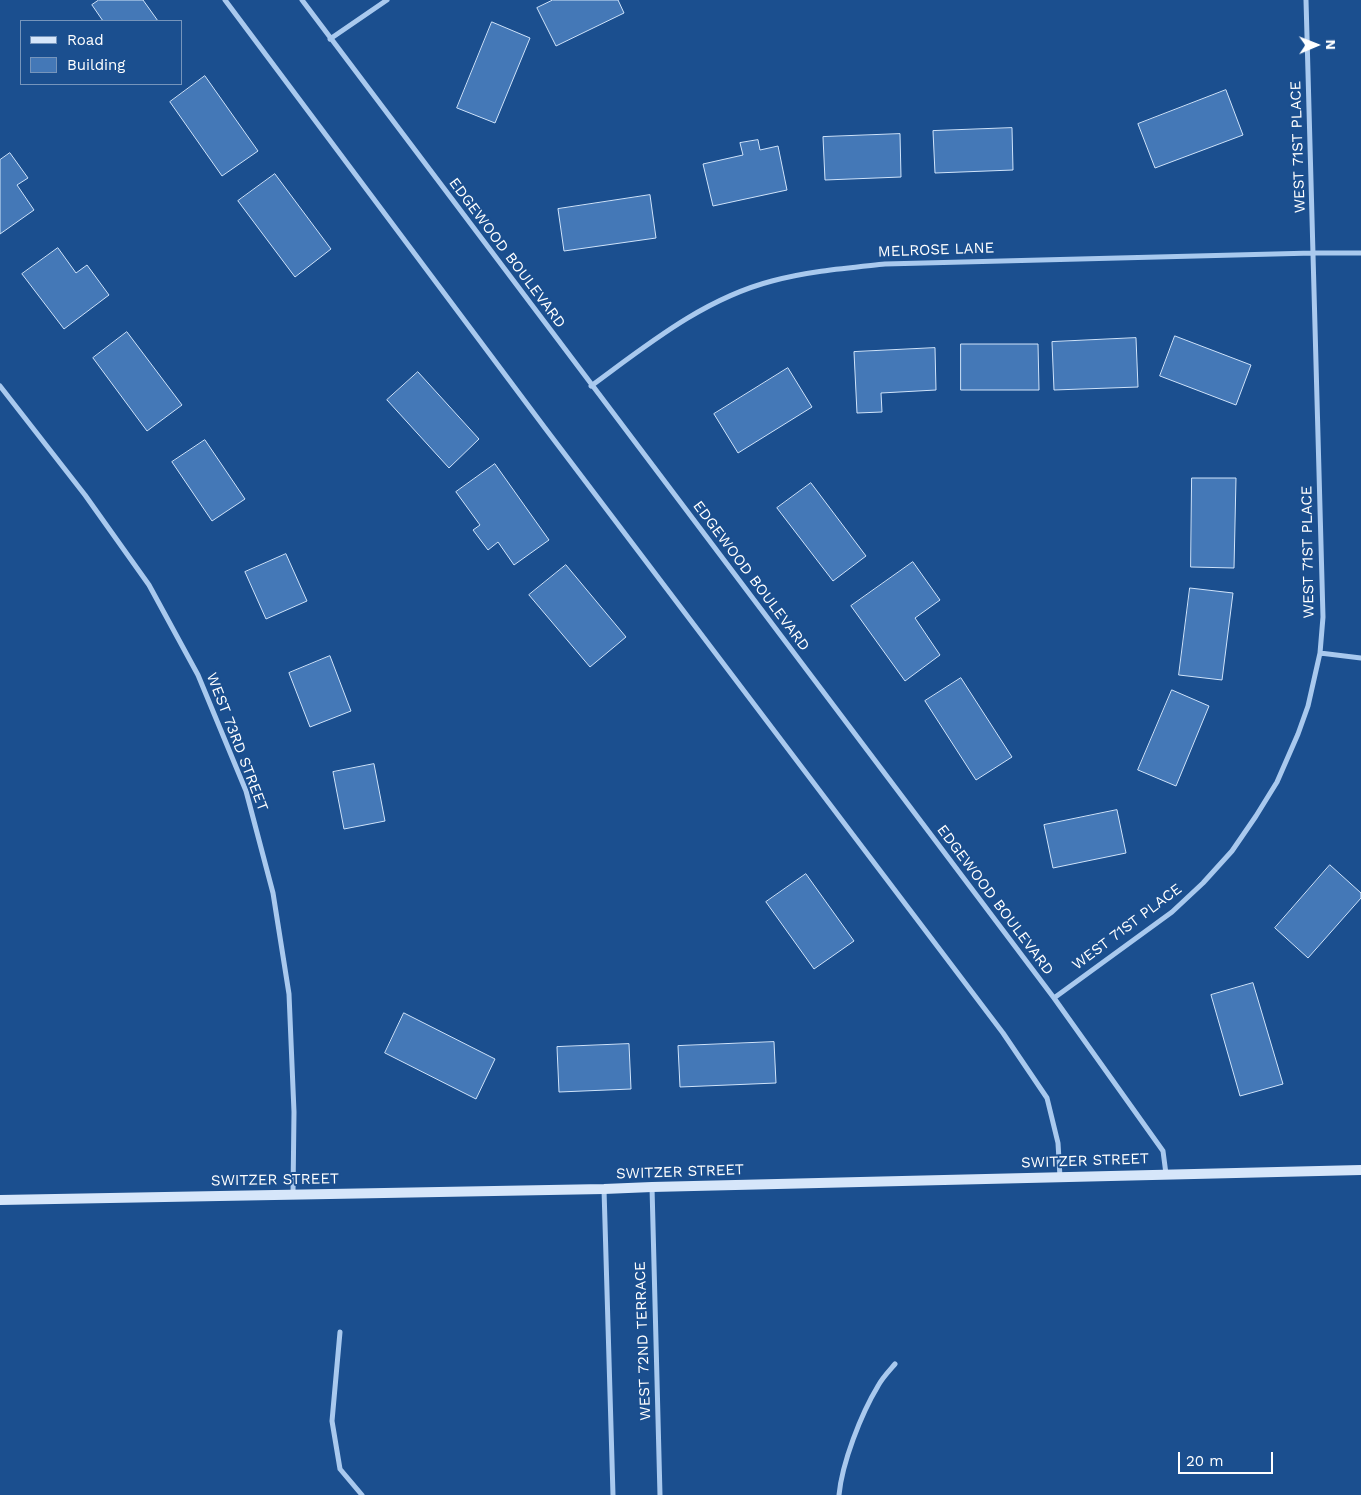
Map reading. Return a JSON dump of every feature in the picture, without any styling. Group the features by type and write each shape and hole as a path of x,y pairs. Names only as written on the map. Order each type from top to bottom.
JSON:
{"street":[{"path":"225,0 539,420 1003,1033 1047,1098 1058,1143 1060,1177"},
{"name":"EDGEWOOD BOULEVARD","path":"302,0 1054,998 1163,1151 1166,1174"},
{"path":"330,38 387,0"},
{"name":"WEST 71ST PLACE","path":"1054,998 1172,912 1203,883 1232,851 1276,782 1298,734 1308,706 1320,653 1323,617 1306,0"},
{"name":"MELROSE LANE","path":"591,386 659,336 694,314 732,296 771,282 819,271 885,264 1361,253"},
{"name":"WEST 73RD STREET","path":"0,386 84,495 149,585 198,675 246,791 273,893 288,994 294,1112 293,1195"},
{"path":"1320,653 1361,658"},
{"name":"SWITZER STREET","path":"0,1200 604,1189 652,1186 1361,1170"},
{"name":"WEST 72ND TERRACE","path":"652,1186 660,1495"},
{"path":"604,1189 612,1495"},
{"path":"340,1332 332,1422 340,1469 362,1495"},
{"path":"839,1495 840,1478 855,1434 878,1385 894,1364"}],"building":[{"path":"99,0 143,0 157,20 102,20 92,5"},
{"path":"553,0 618,0 624,13 556,46 537,8"},
{"path":"492,22 530,38 495,123 457,108"},
{"path":"205,76 258,151 222,176 170,102"},
{"path":"1226,90 1243,135 1155,168 1138,124"},
{"path":"1012,128 1013,170 935,173 933,131"},
{"path":"900,134 901,177 825,180 823,137"},
{"path":"758,140 760,150 778,146 787,190 713,206 703,164 743,155 740,143"},
{"path":"10,153 28,178 17,185 34,210 0,234 0,160"},
{"path":"275,174 331,249 295,277 238,201"},
{"path":"650,195 656,238 564,251 558,209"},
{"path":"58,248 76,273 87,265 109,295 64,329 22,274"},
{"path":"127,332 182,405 147,431 93,358"},
{"path":"1175,336 1251,365 1236,405 1160,376"},
{"path":"1136,338 1138,387 1054,390 1052,342"},
{"path":"961,344 1038,344 1039,390 961,390"},
{"path":"935,348 936,390 881,393 882,412 857,413 854,352"},
{"path":"788,368 812,407 738,453 714,414"},
{"path":"418,372 479,439 449,468 387,400"},
{"path":"205,440 245,499 212,521 172,462"},
{"path":"495,464 549,540 514,565 498,542 488,550 473,530 480,525 456,492"},
{"path":"1192,478 1236,478 1234,568 1191,567"},
{"path":"811,483 866,556 833,581 777,508"},
{"path":"286,554 307,601 266,619 245,572"},
{"path":"913,562 940,600 915,618 940,655 905,681 851,606"},
{"path":"566,565 626,637 590,667 529,595"},
{"path":"1190,588 1233,593 1222,680 1179,675"},
{"path":"330,656 351,711 310,727 289,673"},
{"path":"961,678 1012,757 976,780 925,701"},
{"path":"1172,690 1209,706 1176,786 1138,770"},
{"path":"374,764 385,821 344,829 333,772"},
{"path":"1117,810 1126,853 1053,868 1044,825"},
{"path":"1330,865 1361,893 1361,898 1308,958 1275,928"},
{"path":"806,874 854,941 814,969 766,902"},
{"path":"1253,983 1283,1084 1240,1096 1211,995"},
{"path":"404,1013 495,1059 476,1099 385,1053"},
{"path":"774,1042 776,1083 680,1087 678,1046"},
{"path":"629,1044 631,1089 559,1092 557,1047"}]}
